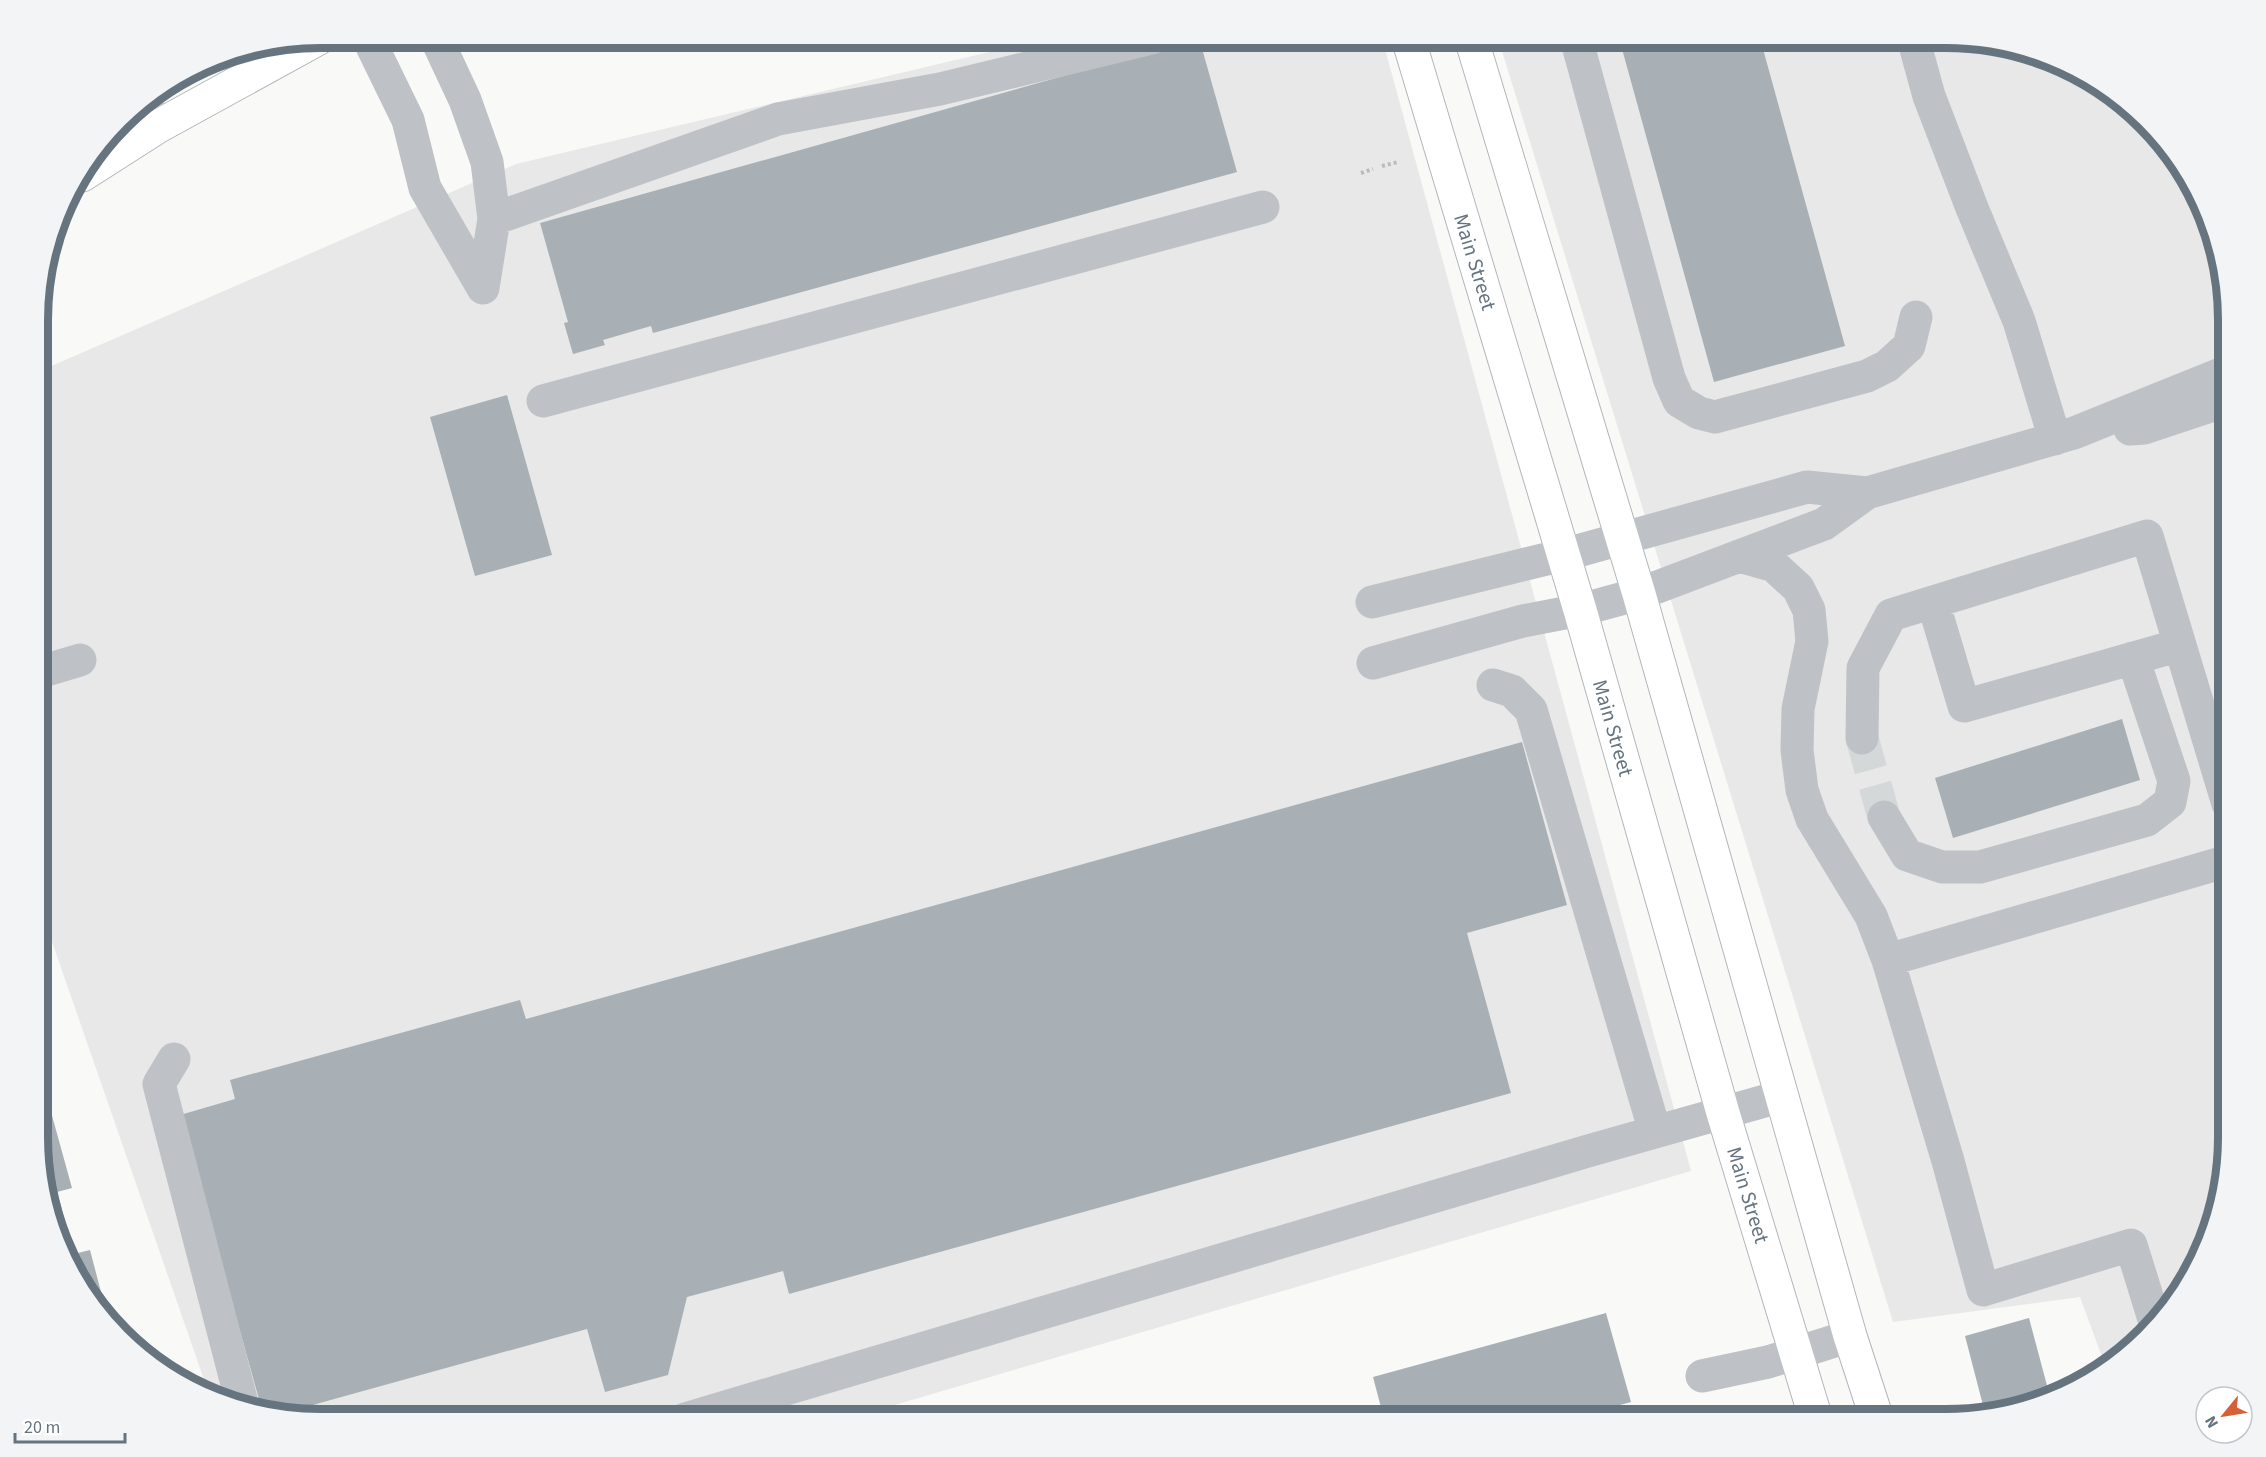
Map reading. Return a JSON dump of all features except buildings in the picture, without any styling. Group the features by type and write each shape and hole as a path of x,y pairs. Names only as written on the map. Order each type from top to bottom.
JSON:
{"main road":[{"name":"Main Street","path":"1411,48 1580,610 1723,1113 1813,1409"},
{"path":"1474,48 1639,594 1850,1336 1874,1409"},
{"path":"101,158 151,114 294,49"}],"lane":[{"path":"373,48 408,120 425,188 483,288 494,219 487,162 465,100 441,48"},
{"path":"494,219 778,119 940,89 1110,48"},
{"path":"1579,48 1669,378 1679,401 1700,413 1714,417 1867,376 1887,366 1909,346 1916,317"},
{"path":"1916,48 1929,96 1972,208 2065,436"},
{"path":"543,401 1263,207"},
{"path":"1373,663 1523,621 1580,610 1639,594 1824,524 1868,493 2065,436 2218,375"},
{"path":"2065,436 2144,428 2218,403"},
{"path":"1372,602 1563,555 1807,487 1868,493"},
{"path":"1863,738 1863,668 1891,615 2147,536 2218,771"},
{"path":"1739,556 1774,566 1798,588 1809,610 1812,641 1798,709 1797,750 1802,790 1812,819 1872,916 1888,960 1948,1161 1983,1290 2131,1245 2152,1314"},
{"path":"1933,602 1964,706 2180,645"},
{"path":"1884,817 1907,855 1942,867 1980,867 2147,820 2169,802 2174,781 2133,658"},
{"path":"48,670 80,660"},
{"path":"1493,685 1512,691 1532,710 1655,1132"},
{"path":"1888,960 2218,864"},
{"path":"174,1059 159,1084 240,1397"},
{"path":"719,1409 1782,1096"},
{"path":"1702,1376 1768,1362 1850,1336"}],"path":[{"path":"1382,166 1398,162"},
{"path":"1361,172 1373,169"}],"shaded area":[{"path":"1007,48 1385,48 1691,1171 881,1409 320,1409 267,1404 233,1395 205,1383 48,930 48,368 516,164"},
{"path":"1501,48 1946,48 1981,50 2016,57 2033,62 2082,84 2112,104 2138,128 2162,154 2182,184 2204,233 2216,285 2218,320 2218,1137 2216,1172 2209,1207 2190,1257 2162,1303 2138,1329 2103,1359 2080,1297 1893,1322"}],"tunnel":[{"path":"1862,738 1884,817"}]}
